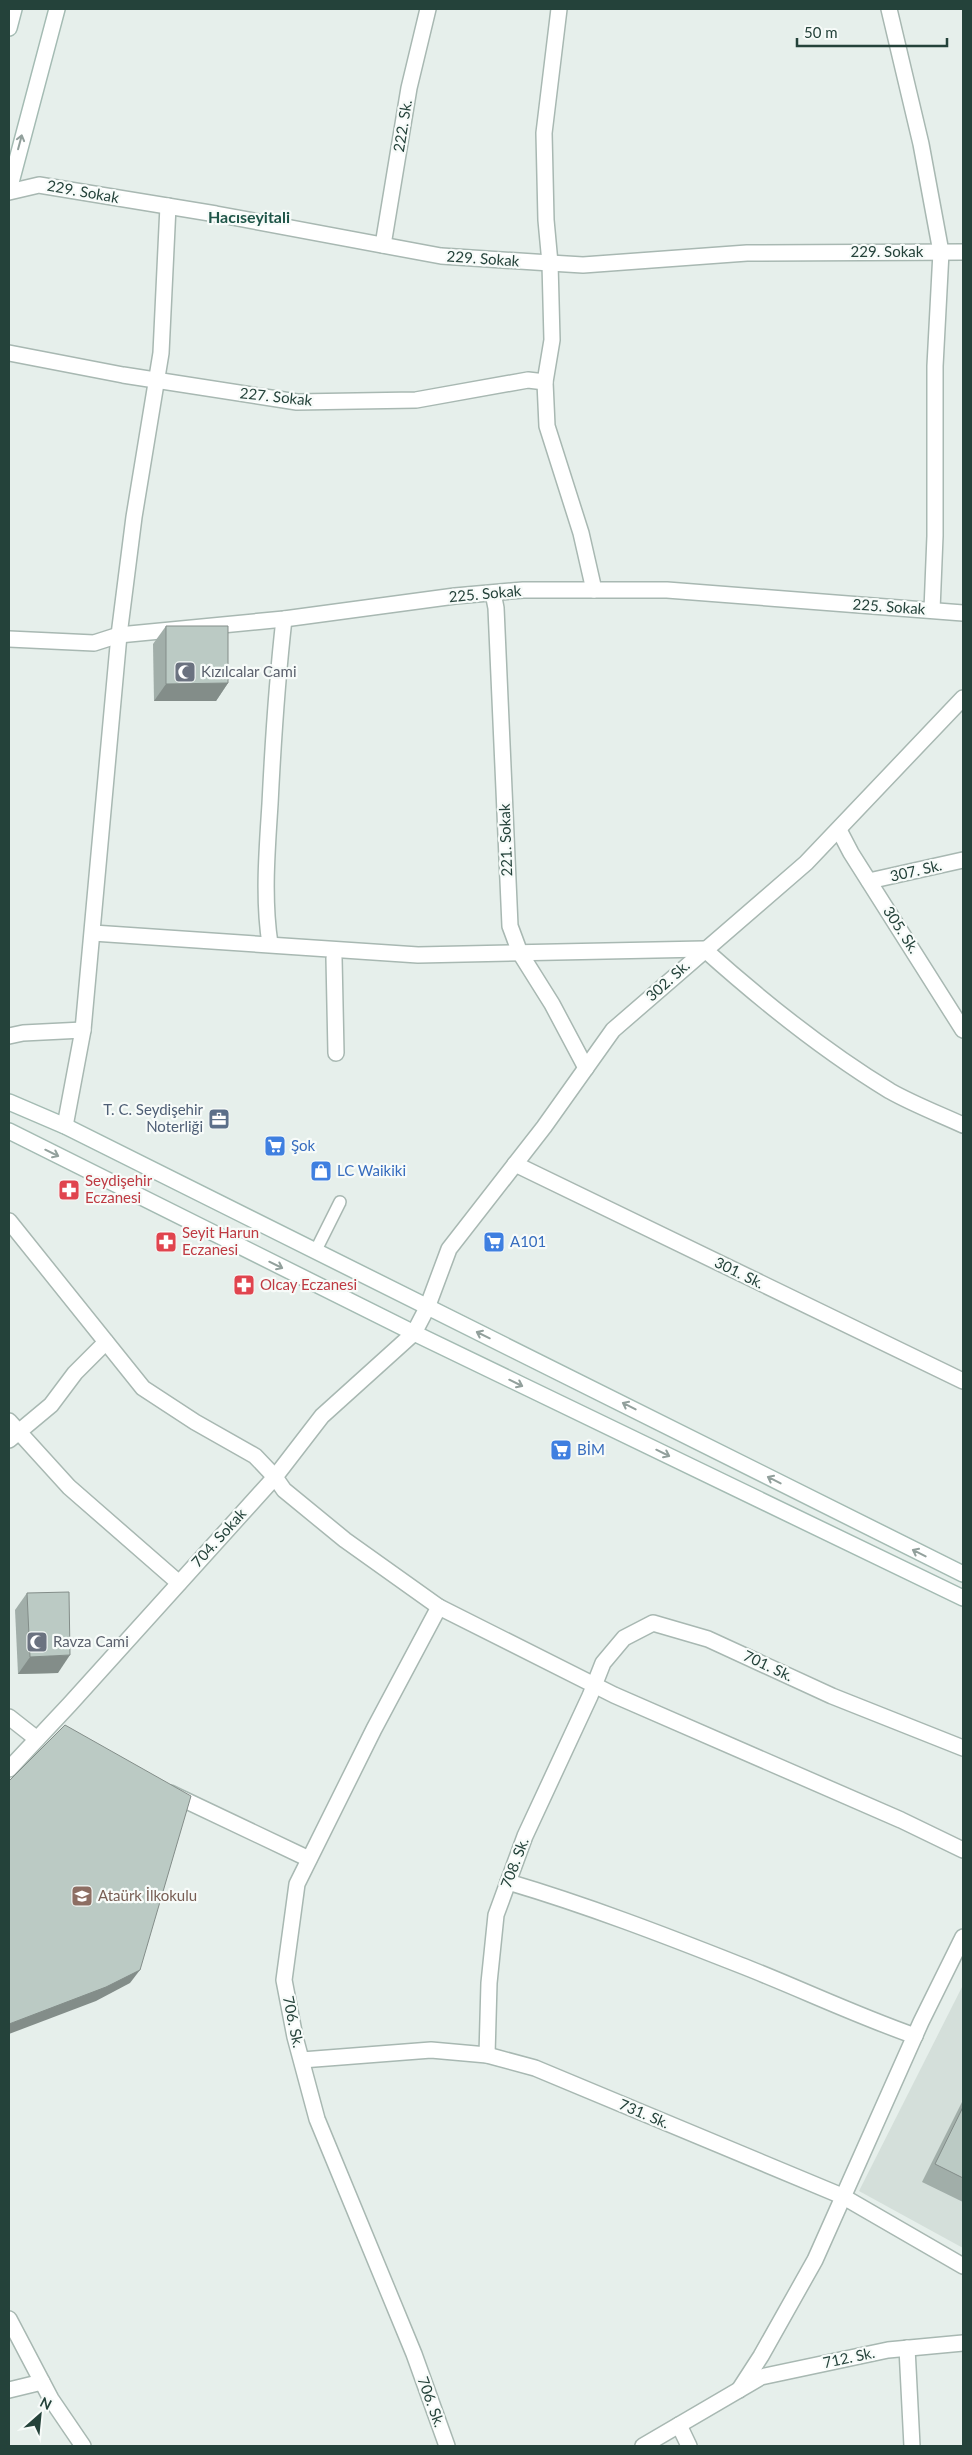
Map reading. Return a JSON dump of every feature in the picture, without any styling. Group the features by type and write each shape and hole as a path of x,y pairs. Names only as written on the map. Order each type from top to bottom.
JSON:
{"street":[{"path":"9,28 14,9"},
{"path":"9,191 57,9"},
{"name":"222. Sk.","path":"383,245 409,88 428,9"},
{"path":"559,9 544,133 552,340 545,382 547,426 581,534 594,590"},
{"path":"889,9 921,144 941,252 935,366 935,536 932,610"},
{"name":"229. Sokak","path":"9,191 39,185 168,206 441,256 550,263 584,265 747,253 963,252"},
{"path":"65,1126 83,1030 119,635 134,517 157,380 168,206"},
{"name":"227. Sokak","path":"9,353 157,380 297,402 416,400 528,380 545,382"},
{"name":"225. Sokak","path":"9,639 94,643 119,635 284,619 493,592 523,590 667,590 963,613"},
{"name":"221. Sokak","path":"493,592 497,618 510,926 520,953 552,1004 586,1068"},
{"path":"270,944 265,914 267,850 276,682 284,619"},
{"name":"302. Sk.","path":"427,1308 449,1249 515,1164 612,1030 806,863 963,698"},
{"name":"305. Sk.","path":"839,830 963,1030"},
{"name":"307. Sk.","path":"869,881 963,860"},
{"path":"93,935 270,944 418,955 704,949 743,984 842,1060 892,1092 963,1125"},
{"path":"93,935 287,952 334,958 466,964 503,962 520,953"},
{"path":"334,958 336,1053"},
{"path":"9,1036 22,1033 83,1030"},
{"path":"9,1102 65,1126 963,1574"},
{"path":"9,1132 414,1333 963,1598"},
{"name":"301. Sk.","path":"515,1164 963,1381"},
{"path":"9,1221 143,1388 195,1422 255,1456 275,1477 284,1490 346,1540 439,1606 593,1684 901,1820 963,1850"},
{"name":"704. Sokak","path":"9,1769 275,1477 322,1416 414,1333 427,1308"},
{"path":"106,1342 75,1373 51,1405 12,1431 69,1487 179,1583"},
{"name":"706. Sk.","path":"439,1606 297,1884 284,1980 317,2119 414,2354 447,2446"},
{"name":"701. Sk.","path":"593,1684 603,1663 624,1638 653,1623 708,1639 832,1696 963,1748"},
{"name":"708. Sk.","path":"487,2055 489,1983 496,1915 525,1836 590,1696 593,1684"},
{"path":"9,1717 37,1739"},
{"path":"55,1720 69,1728"},
{"path":"155,1784 171,1794 309,1859"},
{"path":"508,1882 547,1893 740,1965 875,2022 915,2036"},
{"path":"739,2390 761,2356 814,2260 915,2036 957,1965 963,1937"},
{"name":"731. Sk.","path":"302,2060 430,2050 487,2055 535,2068 842,2196 963,2266"},
{"path":"9,2318 42,2382 83,2446"},
{"name":"712. Sk.","path":"643,2446 761,2377 888,2350 963,2343"},
{"path":"907,2348 912,2446"},
{"path":"9,2390 42,2382"},
{"path":"679,2425 689,2446"}],"lane":[{"path":"315,1252 340,1202"}],"shaded area":[{"path":"963,1985 963,2248 859,2191"}],"building":[{"path":"166,626 228,626 228,683 166,684"},
{"path":"69,1592 70,1655 30,1657 27,1593"},
{"name":"Ataürk İlkokulu","path":"65,1725 191,1796 140,1970 106,1987 9,2024 9,1781"},
{"path":"963,2107 963,2178 935,2164"}],"place":[{"name":"Kızılcalar Cami","path":"185,672"},
{"name":"T. C. Seydişehir Noterliği","path":"219,1119"},
{"name":"Şok","path":"275,1146"},
{"name":"LC Waikiki","path":"321,1171"},
{"name":"Seydişehir Eczanesi","path":"69,1190"},
{"name":"Seyit Harun Eczanesi","path":"166,1242"},
{"name":"A101","path":"494,1242"},
{"name":"Olcay Eczanesi","path":"244,1285"},
{"name":"BİM","path":"561,1450"},
{"name":"Ravza Cami","path":"37,1642"},
{"name":"Ataürk İlkokulu","path":"82,1896"}],"district":[{"name":"Hacıseyitali","path":"249,217"}]}
